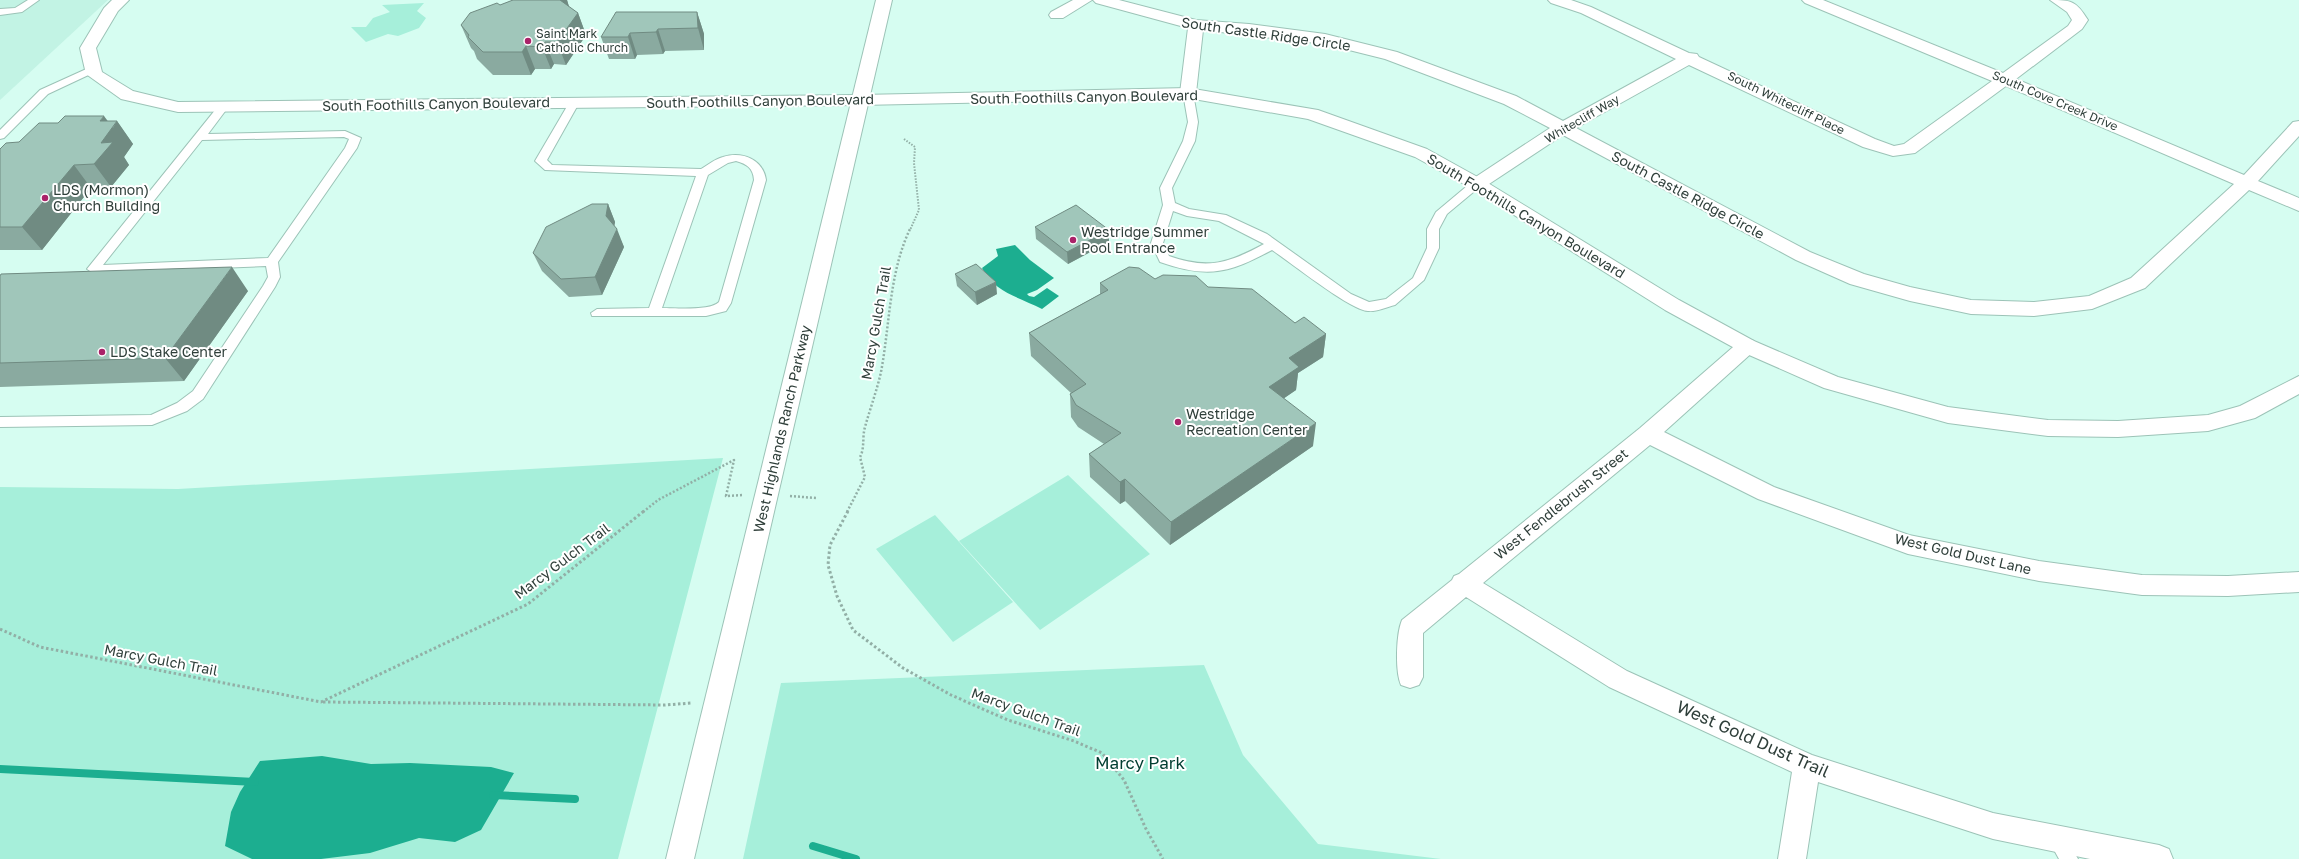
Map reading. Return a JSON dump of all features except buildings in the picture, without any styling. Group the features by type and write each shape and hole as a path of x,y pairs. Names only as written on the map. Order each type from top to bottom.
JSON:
{"street":[{"path":"93,69 88,48 112,8 121,0"},
{"name":"West Highlands Ranch Parkway","path":"680,859 884,0"},
{"path":"1057,14 1084,0"},
{"name":"South Castle Ridge Circle","path":"1101,0 1196,25 1249,29 1324,39 1391,55 1510,100 1803,256 1857,279 1910,294 1971,307 2034,309 2092,302 2138,283 2246,183 2299,126"},
{"name":"South Whitecliff Place","path":"1556,0 1586,10 1691,57 1869,144 1893,151 1910,149 2074,29 2080,20 2073,9 2058,0"},
{"name":"South Cove Creek Drive","path":"1810,0 2005,80 2299,205"},
{"path":"1188,93 1196,25"},
{"name":"Whitecliff Way","path":"1477,184 1564,128 1691,57"},
{"name":"South Foothills Canyon Boulevard","path":"93,69 94,74 127,95 178,107 860,100 1188,93 1312,114 1421,153 1477,184 1672,305 1747,346 1832,383 1948,414 2048,428 2118,429 2208,423 2247,412 2299,384"},
{"name":"West Fendlebrush Street","path":"1410,677 1411,628 1463,583 1648,434 1747,346"},
{"name":"West Gold Dust Lane","path":"1648,434 1766,493 1908,544 2039,571 2142,585 2228,586 2299,582"},
{"name":"West Gold Dust Trail","path":"1463,583 1618,679 1807,766 2063,849 2159,859"},
{"path":"1792,859 1807,766"}],"lane":[{"path":"0,12 10,13 31,4"},
{"path":"0,136 44,92 60,83 93,69"},
{"path":"1188,93 1193,122 1189,141 1166,188 1169,205 1156,243 1164,259 1181,266 1216,269 1242,261 1273,244"},
{"path":"574,103 542,161 549,168 702,173 725,160 736,158 748,161 759,172 760,180 725,303 721,308 710,312 597,313"},
{"path":"93,269 224,106"},
{"path":"0,422 152,420 182,406 198,395 270,287 274,277 272,272 272,262 351,148 355,138 345,134 200,136"},
{"path":"654,313 702,173"},
{"path":"1169,205 1187,212 1222,218 1263,237 1347,297 1368,307 1390,302 1418,280 1433,248 1432,229 1442,212 1477,184"},
{"path":"78,274 93,269 272,262"}],"path":[{"name":"Marcy Gulch Trail","path":"904,139 915,147 914,163 919,210 901,248 888,313 881,372 864,431 863,452 860,457 865,477 830,545 828,565 837,596 854,630 904,668 951,695 1008,720 1074,741 1102,753 1124,780 1146,829 1163,859"},
{"name":"Marcy Gulch Trail","path":"321,702 528,604 658,500 722,466"},
{"name":"Marcy Gulch Trail","path":"0,629 40,647 321,702 665,705 717,702"}],"shaded area":[{"path":"0,0 108,0 0,100"},
{"path":"1015,245 1030,260 1054,278 1037,290 1027,294 1034,297 1047,288 1059,296 1042,309 1001,289 987,276 982,268 998,256 996,249"},
{"path":"322,756 371,764 410,763 491,767 514,773 481,830 455,842 419,838 370,853 321,859 252,859 225,846 231,812 240,792 260,761"}],"green space":[{"path":"424,3 417,11 426,18 419,28 398,36 388,34 366,42 351,27 366,27 373,18 390,12 382,5"},
{"path":"723,458 618,859 0,859 0,487 178,489"},
{"path":"1068,475 1150,554 1040,630 959,541"},
{"path":"935,515 1013,602 953,642 876,549"},
{"name":"Marcy Park","path":"1204,665 1243,755 1318,844 1441,859 743,859 781,683"}],"waterway":[{"path":"0,769 255,782"},
{"path":"493,795 575,799"},
{"path":"813,846 856,859"}],"place":[{"name":"Saint Mark Catholic Church","path":"528,41"},
{"name":"LDS (Mormon) Church Building","path":"45,198"},
{"name":"Westridge Summer Pool Entrance","path":"1073,240"},
{"name":"LDS Stake Center","path":"102,352"},
{"name":"Westridge Recreation Center","path":"1178,422"}]}
